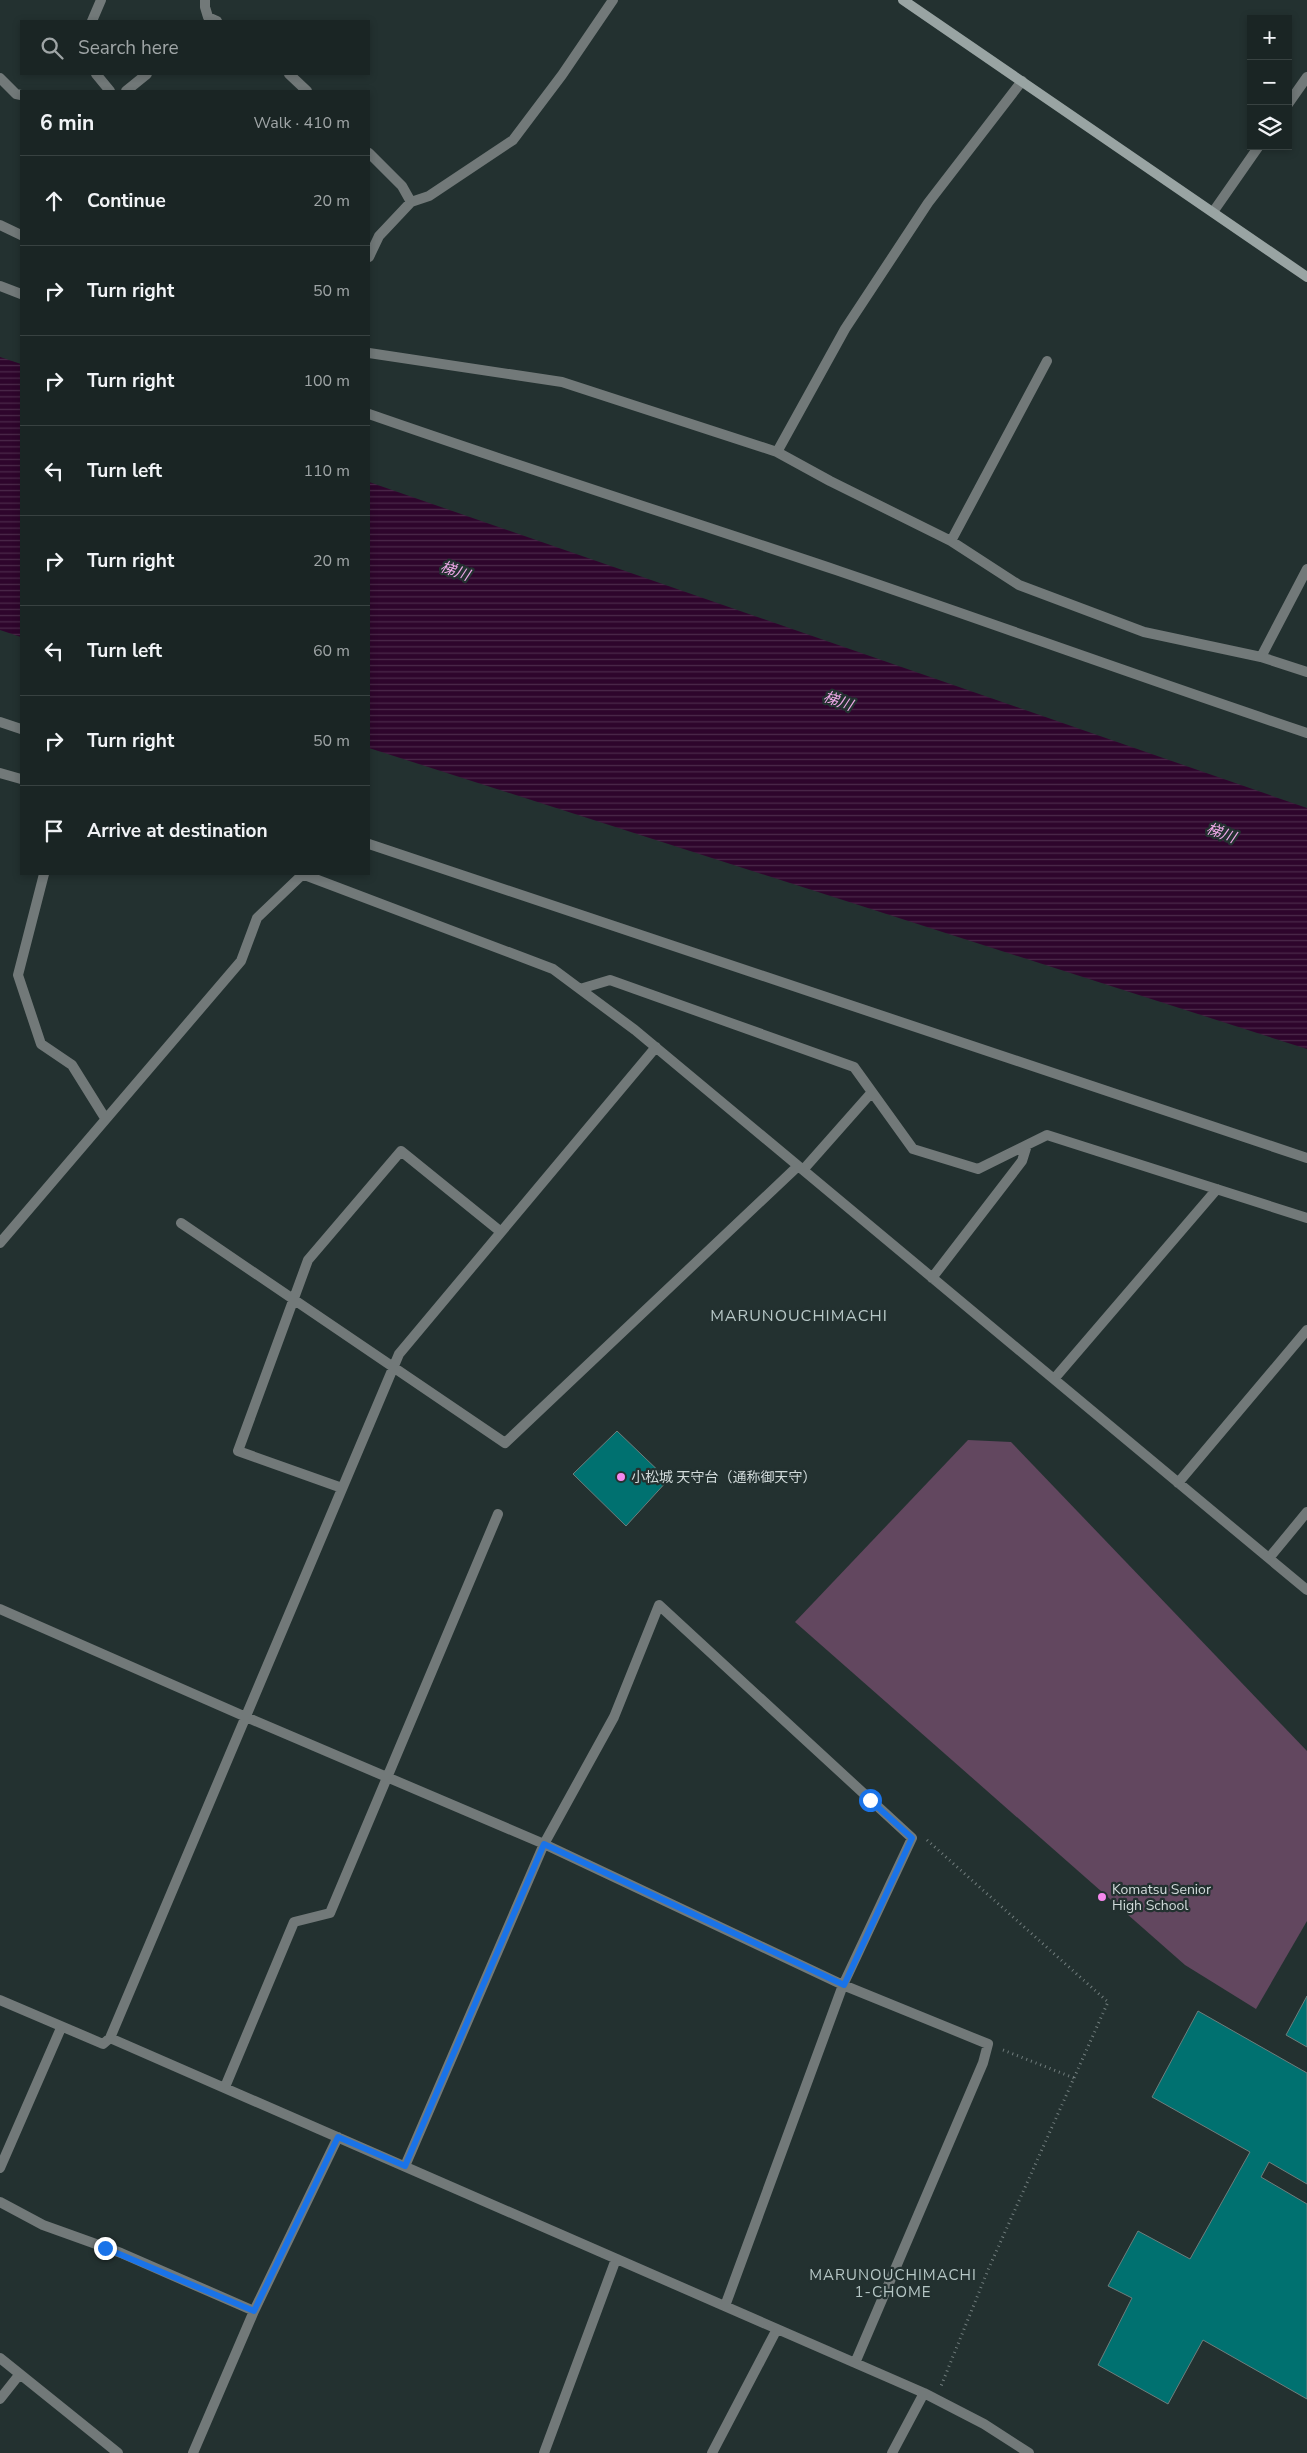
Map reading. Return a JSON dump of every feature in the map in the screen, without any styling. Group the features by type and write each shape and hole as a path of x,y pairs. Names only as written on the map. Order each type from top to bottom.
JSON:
{"street":[{"path":"92,20 101,0"},
{"path":"205,0 204,7 210,20"},
{"path":"370,255 379,236 412,202 429,196 513,140 562,75 613,0"},
{"path":"904,0 1307,277"},
{"path":"97,75 109,90"},
{"path":"127,90 145,75"},
{"path":"290,75 306,90"},
{"path":"1292,98 1307,76"},
{"path":"0,78 16,94 20,95"},
{"path":"777,452 860,305 928,203 1022,81"},
{"path":"1213,212 1256,150"},
{"path":"370,154 402,186 412,202"},
{"path":"0,225 20,235"},
{"path":"0,286 20,294"},
{"path":"370,353 562,382 777,452 830,482 951,542 1019,586 1135,629 1261,657 1307,672"},
{"path":"951,542 1047,361"},
{"path":"370,414 514,465 878,584 1126,672 1307,733"},
{"path":"1261,657 1307,569"},
{"path":"0,722 20,729"},
{"path":"0,772 20,779"},
{"path":"370,844 1307,1158"},
{"path":"44,875 18,975 41,1044 72,1066 105,1118"},
{"path":"0,1243 241,961 257,918 301,875"},
{"path":"305,875 553,970 580,989 656,1047 1307,1590"},
{"path":"580,989 610,980 854,1067 913,1149 978,1169 1047,1135 1307,1218"},
{"path":"0,2000 61,2028 103,2044 110,2038 399,1354 656,1047"},
{"path":"181,1223 505,1443 801,1168 872,1092"},
{"path":"932,1278 1022,1161 1027,1145"},
{"path":"342,1488 238,1451 308,1260 400,1151 500,1232"},
{"path":"1054,1379 1217,1190"},
{"path":"1178,1483 1307,1330"},
{"path":"1269,1558 1307,1512"},
{"path":"225,2087 294,1922 330,1913 498,1514"},
{"path":"405,2166 544,1844 614,1717 659,1605 912,1838 844,1985 725,2306"},
{"path":"0,1609 246,1717 544,1844 844,1985 988,2044 983,2063 855,2363"},
{"path":"0,2168 61,2028"},
{"path":"110,2038 924,2393 984,2424 1029,2453"},
{"path":"193,2453 254,2311 338,2137"},
{"path":"0,2202 43,2225 121,2253 254,2311"},
{"path":"544,2453 616,2259"},
{"path":"712,2453 777,2329"},
{"path":"0,2358 118,2453"},
{"path":"0,2399 19,2375"},
{"path":"892,2453 924,2393"}],"path":[{"path":"912,1838 926,1839 1108,2002 988,2270 949,2362 936,2399"},
{"path":"988,2044 1074,2078"}],"shaded area":[{"path":"968,1440 1011,1442 1307,1751 1307,1921 1256,2009 1185,1965 795,1622"}],"water":[{"path":"0,357 20,364 20,637 0,630"},
{"name":"梯川","path":"370,482 1307,808 1307,1049 370,748"}],"building":[{"name":"小松城 天守台（通称御天守）","path":"617,1431 668,1480 626,1526 573,1474"},
{"path":"1307,1996 1307,2047 1286,2035"},
{"path":"1198,2011 1307,2073 1307,2184 1269,2162 1261,2177 1307,2204 1307,2399 1203,2340 1168,2404 1098,2365 1132,2298 1108,2286 1138,2231 1190,2259 1250,2152 1152,2097"}],"place":[{"name":"小松城 天守台（通称御天守）","path":"621,1477"},
{"name":"Komatsu Senior High School","path":"1102,1897"}],"district":[{"name":"MARUNOUCHIMACHI","path":"799,1316"},
{"name":"MARUNOUCHIMACHI 1-CHOME","path":"893,2284"}],"route":[{"path":"105,2248 121,2253 254,2311 338,2137 405,2166 544,1844 844,1985 872,1920 912,1838 870,1800"}]}
